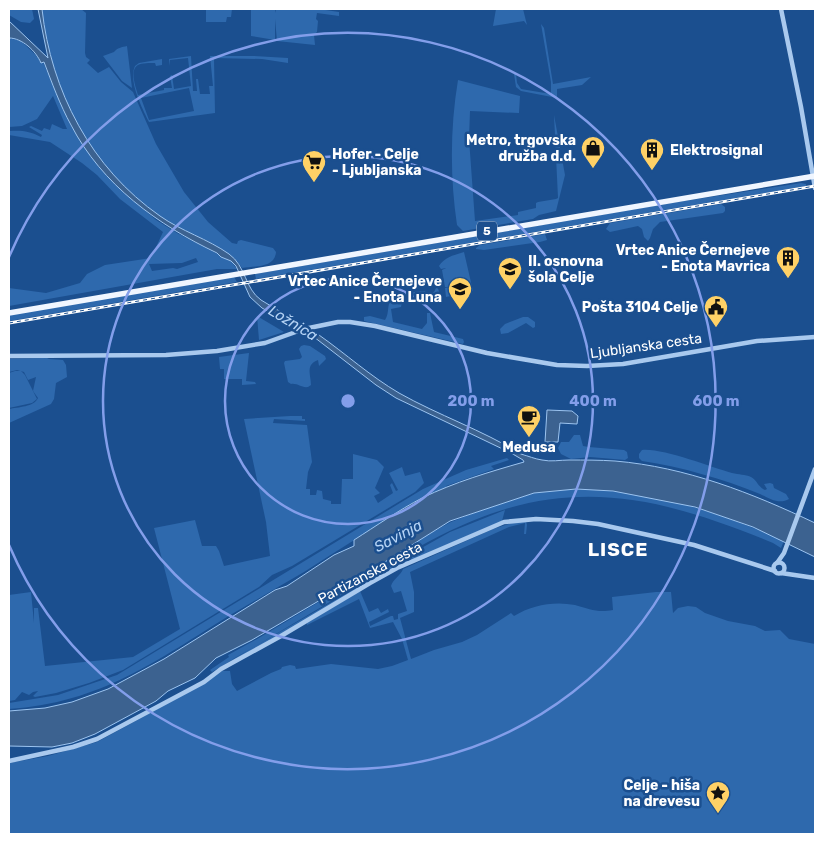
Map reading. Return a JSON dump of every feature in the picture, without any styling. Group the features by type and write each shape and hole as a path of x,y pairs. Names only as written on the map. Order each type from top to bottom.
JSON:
{"main road":[{"name":"5","path":"9,312 814,175"}],"street":[{"path":"781,9 815,188"},
{"name":"Ljubljanska cesta","path":"9,356 185,354 216,351 276,340 290,333 318,325 338,322 360,324 468,350 572,366 607,366 757,341 814,336"},
{"path":"775,567 784,551 815,469"},
{"name":"Partizanska cesta","path":"9,761 96,740 189,690 221,669 398,568 504,522 536,519 598,524 694,545 765,567 775,567"},
{"path":"781,573 784,566 784,551"},
{"path":"775,567 784,566 794,575"},
{"path":"775,567 781,573 815,578"}],"shaded area":[{"path":"9,9 32,9 34,19 30,23 21,22 9,15"},
{"path":"42,9 81,9 86,13 85,53 86,57 90,60 87,63 98,73 109,67 121,82 133,92 156,144 184,192 208,222 232,243 237,244 241,240 273,248 276,252 272,261 264,265 242,268 218,247 168,222 142,203 118,181 98,157 66,101 55,71"},
{"path":"206,9 232,9 231,17 227,17 226,22 206,22"},
{"path":"251,9 275,9 275,13 276,9 319,9 339,12 339,16 317,13 317,32 314,35 315,45 277,41 275,19 275,40 251,36"},
{"path":"496,9 523,9 527,25 524,21 493,26"},
{"path":"541,24 544,28 553,84 591,77 582,85 557,89 557,98 521,91 516,87 514,74 516,74 517,83 521,89 551,94 551,82"},
{"path":"9,38 21,41 43,62 71,126 91,156 120,188 156,220 231,261 237,269 217,269 9,306 9,288 46,293 80,283 87,274 105,265 151,258 163,232 120,199 97,175 82,163 50,142 9,135 9,131 21,131 33,133 41,137 42,135 29,127 31,126 42,131 44,128 50,130 52,124 67,129 53,96 37,119 22,126 9,127","holes":["196,258 198,262 177,269 152,271 149,264 182,263"]},
{"path":"127,46 132,88 122,81 103,56"},
{"path":"191,56 193,91 197,91 196,79 198,79 200,94 210,94 209,86 213,86 210,56 288,58 288,63 262,59 214,58 215,113 149,122 140,102 135,87 133,72 135,66 139,63 162,59 162,65 156,66 155,63 146,63 135,67 134,79 138,95 164,90 164,88 172,88 170,76 172,75 174,89 191,86 188,58 170,60 170,66 169,59","holes":["189,88 194,111 149,120 141,98"]},
{"path":"458,80 520,96 519,113 470,111 469,139 475,221 518,215 518,212 536,208 536,203 538,202 558,198 554,115 565,175 556,211 539,215 533,219 463,231 457,225 452,153 453,116"},
{"path":"801,183 806,184 806,186 256,279 255,274 671,203"},
{"path":"721,204 725,207 723,213 660,222 653,229 648,241 644,237 642,229 638,226 610,232 606,229 610,223"},
{"path":"545,234 547,240 540,242 484,250 476,249 480,245"},
{"path":"464,252 473,291 446,297 445,288 450,287 445,287 442,270 446,268 441,269 439,266 447,258"},
{"path":"234,277 237,282 9,321 9,315"},
{"path":"437,286 440,294 436,299 414,303 411,302 410,295 365,296 425,291 430,294 434,292"},
{"path":"400,298 402,302 401,307 391,309 393,322 422,329 427,323 427,313 430,313 434,332 463,339 463,344 364,321 364,317 370,316 385,320 390,301"},
{"path":"257,316 284,332 259,340"},
{"path":"528,317 535,322 535,327 533,328 526,323 508,333 501,334 500,329 505,324"},
{"path":"304,345 310,346 325,356 326,359 319,366 318,360 311,364 311,385 308,387 288,382 284,363 285,361 300,359 302,357 299,349"},
{"path":"249,353 246,381 255,382 256,384 242,385 242,379 224,379 224,369 220,369 219,357"},
{"path":"47,358 63,360 66,365 67,377 56,383 54,399 51,404 9,423 9,409 29,405 38,398 33,391 36,377 28,380 24,372 17,370 9,372 9,359"},
{"path":"21,371 25,375 37,399 32,403 9,408 9,373"},
{"path":"302,416 302,419 305,419 305,421 274,419 273,423 307,425 312,462 308,472 306,489 310,489 310,495 316,495 317,490 322,491 323,499 331,501 331,504 341,504 342,479 353,479 353,454 377,460 384,467 375,488 380,493 374,496 378,503 393,493 390,485 392,483 396,491 398,490 389,473 402,467 405,476 420,472 424,483 415,492 292,566 272,575 259,587 123,670 56,693 35,697 33,696 38,691 29,695 22,692 15,700 9,701 9,595 31,592 34,623 34,608 38,608 45,666 133,657 180,629 154,528 195,520 202,546 216,546 224,566 270,556 266,522 244,419"},
{"path":"574,435 580,435 583,446 624,450 627,452 628,458 625,460 590,457 571,459 561,454 558,448 561,442 569,442"},
{"path":"642,450 662,452 732,473 749,476 765,490 767,489 764,484 773,484 774,488 786,494 789,499 785,501 774,500 702,474 642,461 639,458 639,454"},
{"path":"507,458 509,460 491,466 494,469 446,486 392,517 153,663 100,688 72,698 42,705 9,709 9,703 58,695 117,675 423,489 466,470"},
{"path":"576,489 630,493 682,504 734,520 784,541 781,548 773,543 697,515 660,505 624,499 587,497 550,499 512,507 472,521 428,542 386,568 450,532 505,510 502,521 414,559 235,660 233,659 212,672 210,670 229,657 228,655 347,585 427,535 451,522 533,493","holes":["360,584 356,588 263,642"]},
{"path":"526,521 526,534 524,534 525,523 509,527 410,572 414,592 414,612 400,618 411,659 462,642 477,635 511,613 514,616 536,607 559,603 607,611 613,610 612,597 656,592 671,592 673,613 678,608 696,607 705,613 728,621 755,626 765,631 780,630 789,639 815,644 815,834 9,834 9,763 48,756 97,742 222,671 230,671 232,684 237,691 282,667 290,665 295,666 296,669 331,664 378,669 408,660 402,639 393,622 370,628 359,599 307,625 307,623 360,591 369,612 378,608 381,613 388,609 389,612 369,622 370,626 391,616 393,616 394,620 398,619 398,614 407,611 401,591 394,593 391,586 403,569 493,529 515,522"}],"water":[{"path":"38,9 42,9 47,39 65,98 78,125 95,151 135,197 160,216 221,249 235,259 252,290 261,300 319,335 399,393 491,437 521,454 545,461 615,461 641,464 693,475 743,492 815,523 815,557 753,527 695,507 613,491 576,489 534,493 450,521 380,565 252,640 216,658 195,678 168,691 156,701 95,734 72,743 52,747 9,746 9,711 45,708 72,702 108,689 164,659 275,590 287,586 334,555 354,546 354,540 413,503 460,482 524,462 511,453 396,398 376,385 314,337 262,308 250,297 236,266 231,261 174,230 153,216 115,184 84,147 71,125 44,62 41,63 39,58 24,43 9,38 9,21 48,58"},
{"path":"547,410 572,411 578,416 577,424 560,423 558,442 545,442"}],"railway":[{"path":"9,323 815,186"}],"place":[{"name":"Metro, trgovska družba d.d.","path":"593,169"},
{"name":"Elektrosignal","path":"652,171"},
{"name":"Hofer - Celje - Ljubljanska","path":"314,183"},
{"name":"Vrtec Anice Černejeve - Enota Mavrica","path":"788,279"},
{"name":"II. osnovna šola Celje","path":"510,290"},
{"name":"Vrtec Anice Černejeve - Enota Luna","path":"460,310"},
{"name":"Pošta 3104 Celje","path":"716,328"},
{"name":"Medusa","path":"529,438"},
{"name":"Celje - hiša na drevesu","path":"718,814"}],"district":[{"name":"LISCE","path":"618,549"}],"water label":[{"name":"Ložnica","path":"293,323"},
{"name":"Savinja","path":"398,536"}]}
